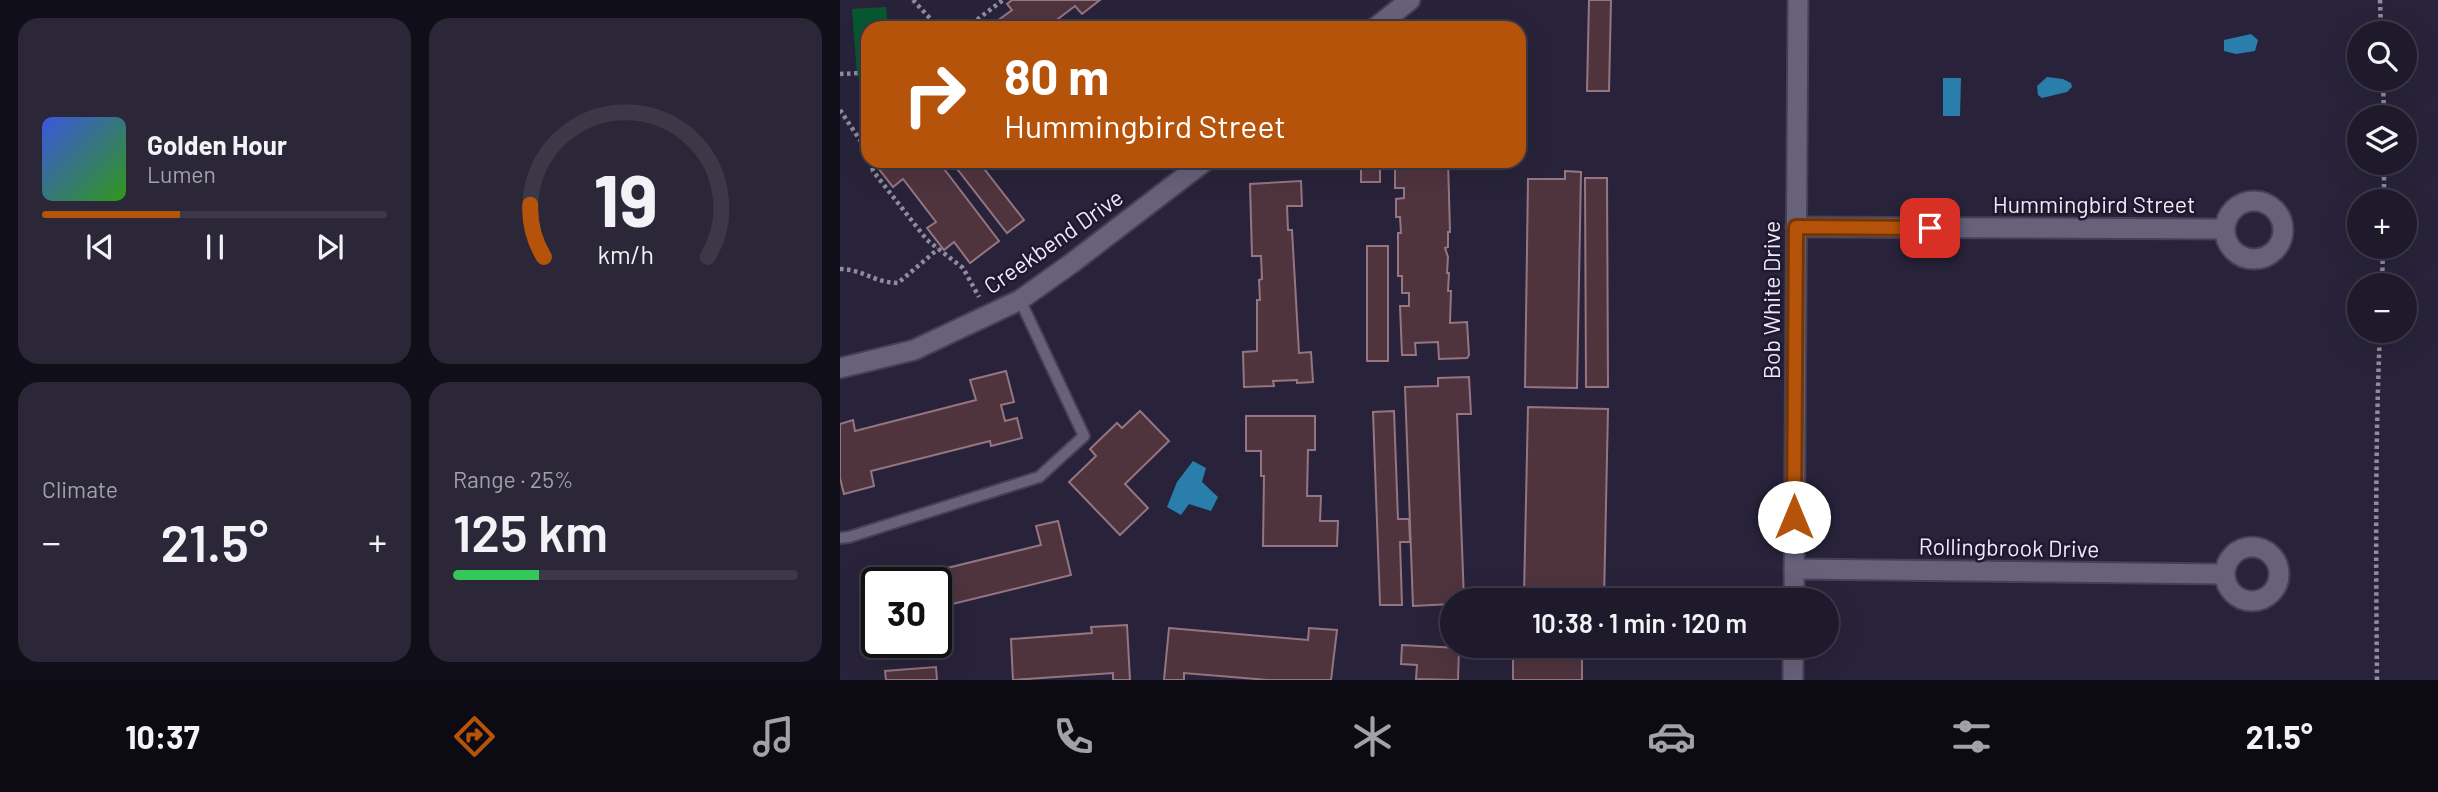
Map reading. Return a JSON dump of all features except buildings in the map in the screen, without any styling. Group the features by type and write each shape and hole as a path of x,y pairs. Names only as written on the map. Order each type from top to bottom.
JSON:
{"street":[{"path":"1384,21 1410,0"},
{"name":"Bob White Drive","path":"1794,588 1798,0"},
{"name":"Creekbend Drive","path":"840,368 914,350 1020,300 1196,168"},
{"name":"Hummingbird Street","path":"1796,227 2224,229"},
{"name":"Rollingbrook Drive","path":"1794,569 2224,574"},
{"path":"1793,658 1793,680"}],"lane":[{"path":"840,538 1040,477 1084,436 1020,300"}],"path":[{"path":"913,0 932,21"},
{"path":"975,21 1003,0"},
{"path":"2380,0 2381,21"},
{"path":"840,74 860,73"},
{"path":"840,110 861,142"},
{"path":"872,168 927,240 963,268 989,314"},
{"path":"840,269 865,275 882,283 898,283 938,249"},
{"path":"2377,680 2375,466 2380,343"}],"green space":[{"path":"886,7 887,21 861,21 861,77 857,77 852,9"}],"water":[{"path":"2251,34 2258,40 2255,51 2236,54 2224,51 2224,40"},
{"path":"2047,77 2063,79 2071,83 2072,87 2067,92 2042,98 2038,95 2037,86"},
{"path":"1943,78 1961,78 1960,116 1943,116"},
{"path":"1193,461 1206,468 1202,482 1218,497 1211,511 1189,504 1181,515 1167,507 1177,482"}],"route":[{"path":"1794,517 1796,227 1930,228"}]}
